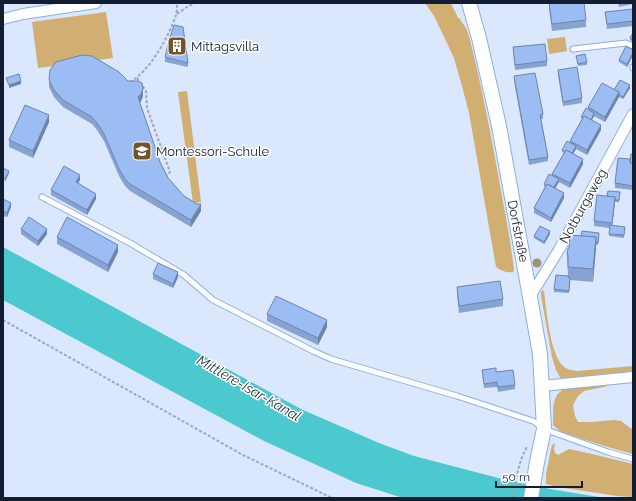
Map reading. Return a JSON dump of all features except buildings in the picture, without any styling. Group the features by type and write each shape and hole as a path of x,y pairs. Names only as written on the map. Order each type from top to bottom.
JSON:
{"street":[{"path":"3,19 23,14 96,3"},
{"name":"Dorfstraße","path":"469,3 479,38 499,126 540,354 544,429 530,498"},
{"name":"Notburgaweg","path":"530,297 560,248 633,114"},
{"path":"542,386 633,377"}],"lane":[{"path":"573,49 626,43 633,46"},
{"path":"42,197 130,243 184,275 213,300 331,359 457,396 532,421 544,429 608,452 633,459"}],"path":[{"path":"177,3 177,14"},
{"path":"125,84 137,78 154,60 177,14 187,6 195,3"},
{"path":"137,78 146,91 147,108 170,172 165,178"},
{"path":"150,128 154,125"},
{"path":"3,320 243,455 332,498"},
{"path":"512,498 518,470"}],"shaded area":[{"path":"425,3 451,3 469,36 494,152 510,240 513,272 500,270 496,267 469,113 462,86 454,58 434,16"},
{"path":"106,12 113,58 38,68 32,22"},
{"path":"565,37 567,51 549,54 547,39"},
{"path":"187,91 201,202 193,203 178,92"},
{"path":"544,290 547,319 552,341 555,352 563,366 577,371 633,366 633,371 561,379 556,370 552,357 541,296 541,292"},
{"path":"633,382 610,385 584,391 578,396 573,405 578,422 621,421 633,430 633,454 561,432 553,425 555,400 564,389"},
{"path":"555,443 555,453 558,455 569,449 633,464 633,497 617,496 546,484 546,474 551,449 552,445"}],"water":[{"name":"Mittlere-Isar-Kanal","path":"3,247 303,410 379,443 414,456 510,481 605,498 403,498 356,483 264,441 3,300"}],"place":[{"name":"Mittagsvilla","path":"177,46"},
{"name":"Montessori-Schule","path":"142,151"}]}
